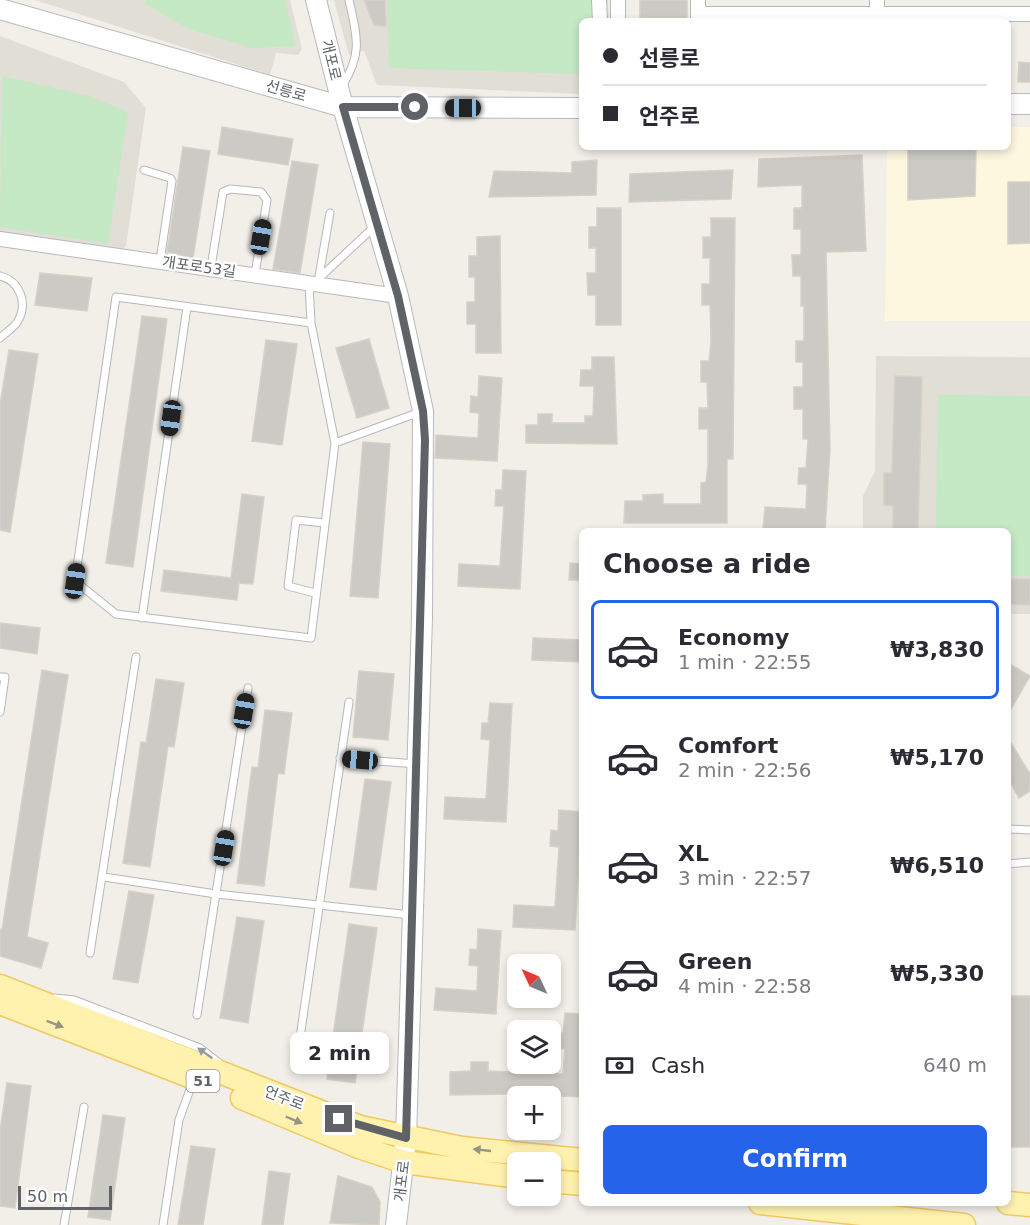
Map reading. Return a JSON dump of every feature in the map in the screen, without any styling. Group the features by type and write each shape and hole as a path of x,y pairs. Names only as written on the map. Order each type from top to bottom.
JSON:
{"main road":[{"name":"언주로","path":"0,986 360,1127 462,1148 579,1160"},
{"name":"언주로","path":"0,1003 194,1078 359,1147 404,1162 507,1176"},
{"path":"561,1181 579,1184"},
{"path":"1011,1203 1030,1205"},
{"path":"788,1206 964,1225"}],"street":[{"name":"개포로","path":"316,0 341,99 398,296 423,411 422,617 406,1138 396,1225"},
{"path":"599,0 600,18"},
{"path":"618,0 618,18"},
{"path":"697,14 758,7 818,7 877,12 1022,9"},
{"name":"선릉로","path":"0,9 341,99 579,108"},
{"path":"1011,104 1030,104"},
{"name":"개포로53길","path":"0,240 313,282 398,296"}],"lane":[{"path":"341,99 358,53 349,0"},
{"path":"692,0 697,14"},
{"path":"144,170 170,178 172,181 162,257 211,267 313,282"},
{"path":"211,267 223,192 230,189 261,192 267,200 255,273"},
{"path":"311,323 116,297 75,581 116,614 311,639 335,443 311,323 313,282 330,213"},
{"path":"313,282 378,223"},
{"path":"0,276 16,284 22,294 18,321 0,338"},
{"path":"142,618 187,307"},
{"path":"335,443 423,411"},
{"path":"315,593 288,586 296,520 325,523"},
{"path":"90,953 104,877 136,657"},
{"path":"0,676 5,677 0,712"},
{"path":"197,1015 248,688"},
{"path":"296,1065 349,702"},
{"path":"340,758 417,764"},
{"path":"1011,829 1030,830"},
{"path":"1011,864 1030,862"},
{"path":"104,877 216,894 412,915"},
{"path":"163,1225 179,1120 194,1078"},
{"path":"64,1225 84,1107"}],"shaded area":[{"path":"35,0 290,0 302,49 298,55 276,53 270,75"},
{"path":"334,0 608,0 609,18 579,18 579,94 377,85 364,51 349,55"},
{"path":"0,36 124,82 146,108 126,246 119,252 0,234"},
{"path":"1011,127 1030,127 1030,321 885,321 887,150 1011,150"},
{"path":"876,356 1030,357 1030,614 1011,614 1011,528 863,528 863,496 875,471"}],"green space":[{"path":"145,0 285,0 296,46 252,48 189,29 145,4"},
{"path":"387,0 594,0 595,18 579,18 579,74 389,68"},
{"path":"2,76 89,96 128,112 108,244 0,227"},
{"path":"938,395 1030,396 1030,576 1011,576 1011,528 936,528"}],"building":[{"path":"364,0 385,0 386,26 374,25"},
{"path":"640,0 687,0 687,18 640,18"},
{"path":"1019,62 1030,63 1030,82 1018,82"},
{"path":"222,127 293,139 288,165 218,154"},
{"path":"183,147 210,151 193,258 167,252"},
{"path":"908,150 976,150 975,196 908,200"},
{"path":"862,155 866,251 826,252 830,449 825,528 763,528 765,507 806,509 807,484 798,484 799,468 806,468 808,439 803,439 803,409 794,409 794,387 803,387 803,362 796,362 796,341 804,341 804,306 801,306 801,276 793,276 792,255 801,255 801,229 794,229 794,208 802,208 802,185 758,187 759,159"},
{"path":"597,160 596,195 489,197 494,171 572,173 572,162"},
{"path":"292,161 318,165 300,273 273,269"},
{"path":"733,170 731,199 629,202 630,174"},
{"path":"1008,182 1030,182 1030,243 1008,244"},
{"path":"597,208 621,208 621,325 596,325 596,295 588,295 587,273 596,273 596,248 589,248 589,227 597,227"},
{"path":"711,218 735,218 733,459 727,459 727,523 624,523 625,501 643,501 643,495 663,494 663,504 701,504 701,483 706,482 708,465 708,429 699,429 699,408 708,408 707,382 701,382 701,361 709,361 711,342 710,305 702,305 702,284 710,284 710,258 703,258 703,237 711,237"},
{"path":"500,236 501,353 476,353 476,324 467,324 467,302 475,302 475,277 469,277 469,256 477,256 477,237"},
{"path":"40,273 92,278 87,311 35,305"},
{"path":"142,316 167,319 133,567 106,563"},
{"path":"369,339 389,408 357,418 336,348"},
{"path":"266,340 297,344 282,445 252,441"},
{"path":"9,350 38,354 10,532 0,530 0,405"},
{"path":"592,357 614,357 617,444 526,443 526,425 538,425 538,414 552,414 552,423 585,423 585,416 593,416 594,386 580,386 581,370 592,370"},
{"path":"479,376 502,378 497,461 435,458 436,435 478,438 479,413 470,412 471,396 478,397"},
{"path":"895,376 922,377 918,528 893,528 893,506 884,505 884,473 892,473"},
{"path":"363,442 390,444 378,598 350,596"},
{"path":"503,470 526,471 520,589 458,586 459,564 500,566 504,506 495,506 496,490 502,490"},
{"path":"242,494 264,497 253,584 239,583 237,600 161,591 164,570 231,578"},
{"path":"570,563 579,564 579,580 569,580"},
{"path":"1011,579 1030,579 1030,605 1011,604"},
{"path":"0,623 40,628 37,654 0,648"},
{"path":"533,638 579,640 579,662 532,660"},
{"path":"1011,665 1030,676 1011,709"},
{"path":"42,670 68,675 27,937 48,943 41,968 0,956 0,929 2,930"},
{"path":"359,671 394,674 388,740 353,737"},
{"path":"156,679 184,683 174,747 168,746 150,867 123,863 141,742 146,743"},
{"path":"490,703 512,704 506,822 444,819 445,797 486,799 490,740 481,739 482,723 488,723"},
{"path":"265,710 292,713 284,774 278,773 264,886 237,883 252,767 258,768"},
{"path":"1011,743 1030,774 1030,791 1019,798 1011,783"},
{"path":"365,779 391,782 376,890 350,887"},
{"path":"559,810 579,812 575,930 513,927 514,905 555,907 559,847 550,846 551,830 558,831"},
{"path":"129,891 154,895 138,983 113,979"},
{"path":"237,917 264,921 248,1023 220,1018"},
{"path":"349,924 377,928 355,1083 327,1079"},
{"path":"478,929 501,931 496,1014 434,1010 436,988 477,991 478,966 469,965 470,949 477,950"},
{"path":"1011,996 1030,996 1030,1147 1011,1147"},
{"path":"565,1013 579,1014 579,1097 561,1096 561,1086 507,1086 507,1094 450,1095 450,1072 471,1071 471,1062 488,1062 488,1071 507,1072 507,1074 563,1074 565,1049 561,1049 561,1033 563,1033"},
{"path":"7,1083 31,1086 15,1208 0,1206 0,1131"},
{"path":"103,1115 125,1118 110,1220 88,1217"},
{"path":"191,1146 215,1149 203,1225 178,1225"},
{"path":"269,1171 290,1174 283,1225 262,1225"},
{"path":"338,1176 372,1187 380,1202 379,1225 330,1223"}],"route":[{"path":"339,1119 360,1127 406,1138 422,617 425,440 423,411 414,362 398,296 343,107 415,107"}]}
